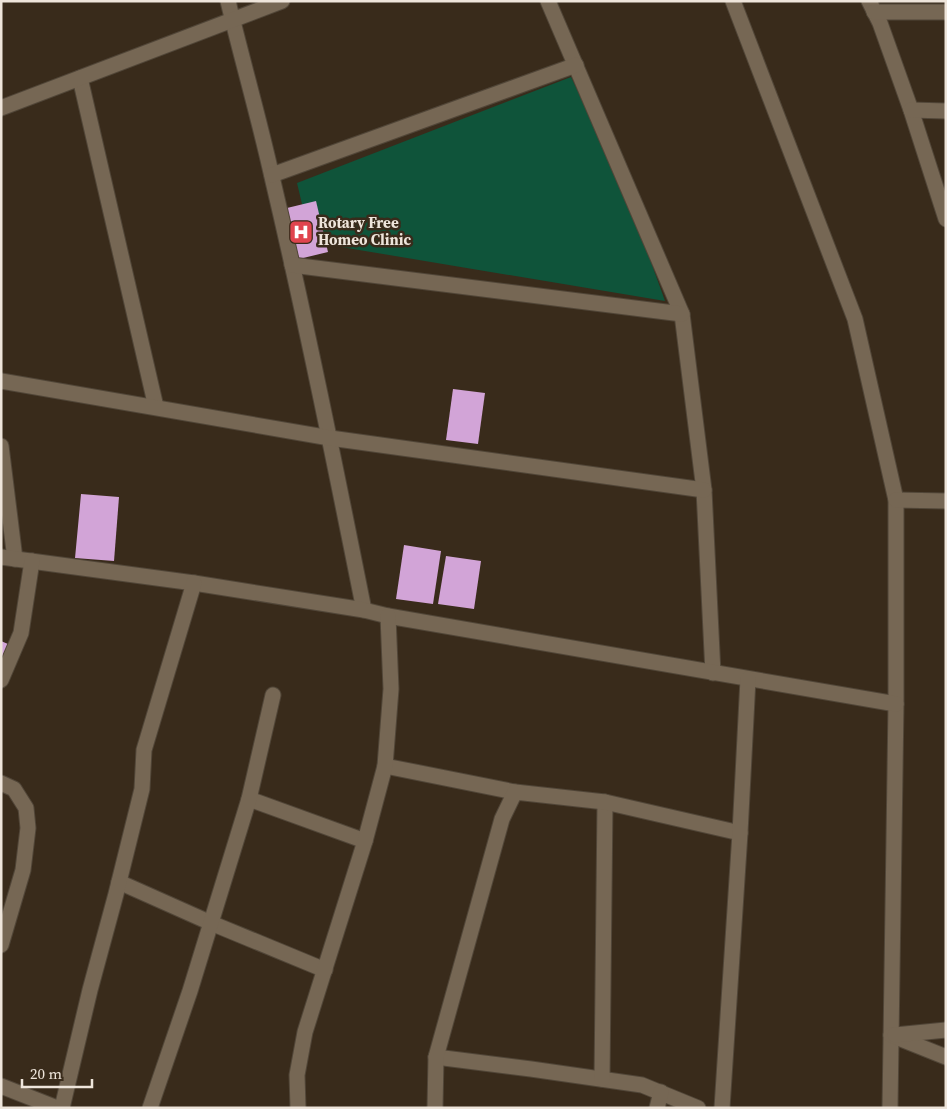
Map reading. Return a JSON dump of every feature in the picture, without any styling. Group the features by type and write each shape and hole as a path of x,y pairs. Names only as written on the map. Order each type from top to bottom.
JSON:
{"street":[{"path":"228,1 272,175 330,438 364,610"},
{"path":"1,108 282,1"},
{"path":"548,1 682,314 704,490 713,673"},
{"path":"733,1 855,319 896,500 896,704 890,1108"},
{"path":"946,12 872,6 911,110 946,217"},
{"path":"272,175 576,65"},
{"path":"80,78 156,408"},
{"path":"911,110 946,111"},
{"path":"292,265 682,314"},
{"path":"1,381 330,438 704,490"},
{"path":"1,446 8,558 194,583 364,610 388,616 896,704"},
{"path":"896,500 946,501"},
{"path":"1,680 20,633 32,561"},
{"path":"62,1108 90,990 142,789 144,750 194,583"},
{"path":"298,1108 297,1075 305,1032 365,841 385,766 391,689 388,616"},
{"path":"722,1108 748,679"},
{"path":"150,1108 190,991 249,799 273,695"},
{"path":"385,766 515,792 605,802 740,833"},
{"path":"1,783 14,789 26,808 28,828 23,870 1,945"},
{"path":"435,1108 436,1057 502,819 515,792"},
{"path":"249,799 365,841"},
{"path":"602,1079 605,802"},
{"path":"119,882 324,970"},
{"path":"891,1035 946,1030"},
{"path":"891,1035 946,1057"},
{"path":"436,1057 642,1085 698,1108"},
{"path":"1,1086 57,1108"},
{"path":"656,1108 661,1092"}],"green space":[{"path":"571,77 623,184 665,301 311,242 297,183"}],"building":[{"path":"316,201 328,252 299,259 287,208"},
{"path":"453,389 485,393 478,444 446,440"},
{"path":"81,494 119,497 114,561 75,558"},
{"path":"404,545 441,551 433,604 396,599"},
{"path":"446,556 481,561 474,609 438,604"},
{"path":"1,641 8,644 1,661"}],"place":[{"name":"Rotary Free Homeo Clinic","path":"301,232"}]}
